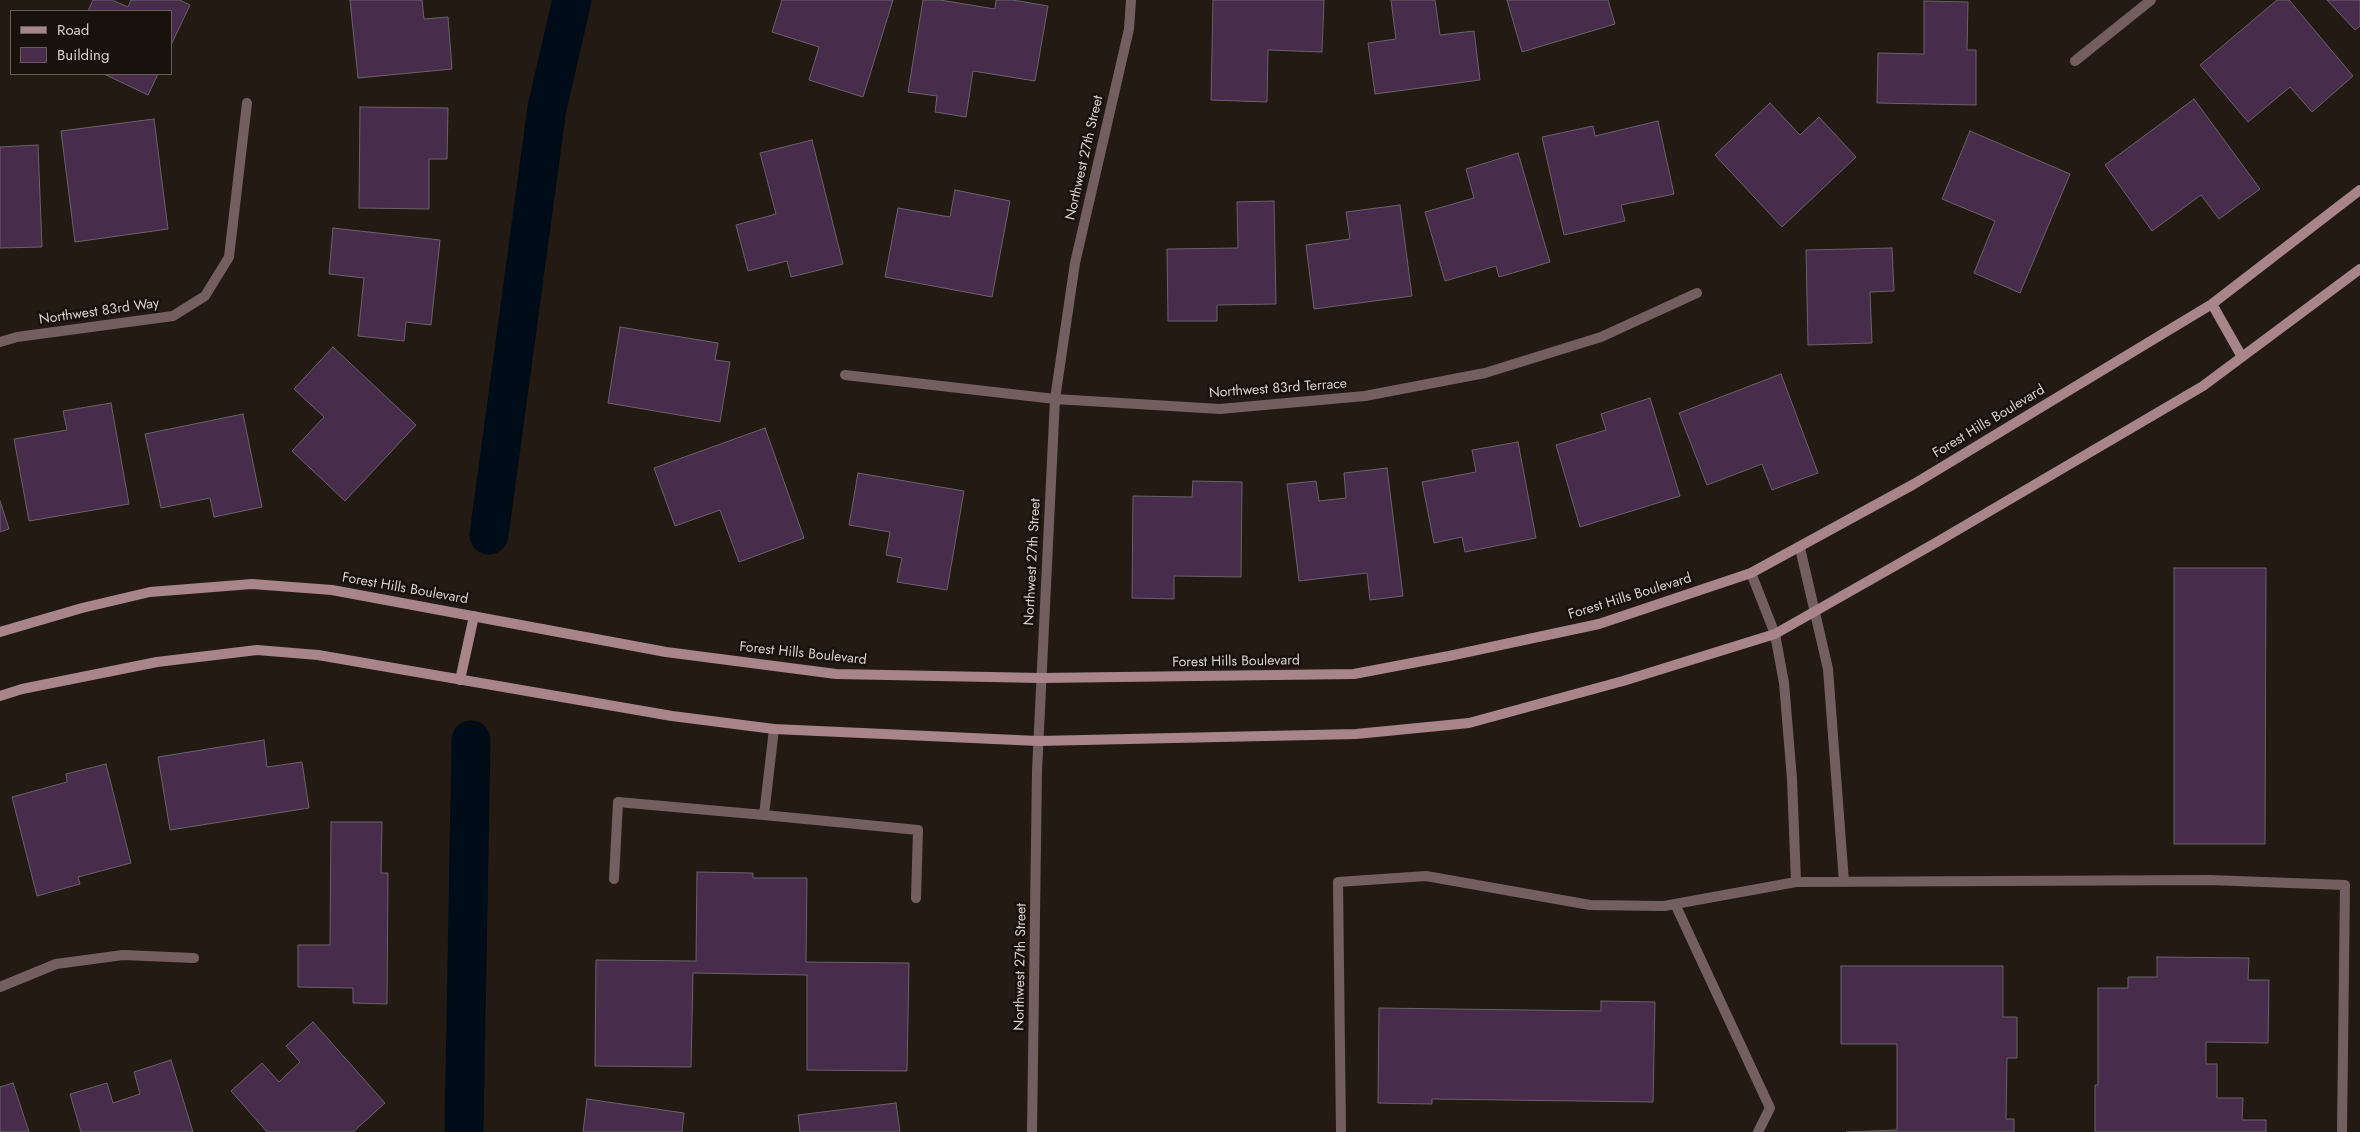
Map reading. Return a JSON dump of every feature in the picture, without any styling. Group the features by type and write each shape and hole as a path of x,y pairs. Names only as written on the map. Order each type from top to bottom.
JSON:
{"street":[{"name":"Northwest 27th Street","path":"1032,1132 1038,741 1055,399 1075,263 1129,29 1131,0"},
{"path":"2075,62 2151,0"},
{"name":"Northwest 83rd Way","path":"0,342 17,337 173,316 205,296 229,257 247,103"},
{"name":"Forest Hills Boulevard","path":"0,632 82,608 150,592 252,584 332,590 666,652 836,674 1041,678 1354,674 1599,624 1751,573 1800,548 1914,484 2212,304 2360,190"},
{"path":"0,696 22,689 157,662 258,650 318,654 672,716 774,729 1038,741 1356,734 1469,723 1623,681 1775,634 1937,542 2203,386 2360,269"},
{"name":"Northwest 83rd Terrace","path":"845,375 1055,399 1220,409 1365,396 1485,373 1601,337 1698,292"},
{"path":"2212,304 2242,357"},
{"path":"1800,548 1813,612 1828,669 1844,882"},
{"path":"1751,573 1775,634 1784,683 1792,780 1796,882"},
{"path":"460,680 474,616"},
{"path":"764,815 774,729"},
{"path":"614,879 618,802 918,830 916,898"},
{"path":"1340,1132 1338,882 1426,876 1590,906 1675,904 1796,882 2209,880 2345,885 2342,1132"},
{"path":"1675,904 1770,1108 1758,1132"},
{"path":"0,988 56,964 123,955 194,958"}],"building":[{"path":"93,0 112,0 128,7 131,0 180,0 190,5 172,43 172,10 88,10"},
{"path":"350,0 422,0 424,19 448,17 452,69 358,78"},
{"path":"782,0 893,0 863,97 809,80 819,47 772,32"},
{"path":"923,0 940,0 995,9 996,0 1013,0 1048,6 1035,81 973,71 966,117 935,112 937,96 908,92"},
{"path":"1213,0 1324,0 1322,52 1268,50 1267,102 1211,100"},
{"path":"1391,0 1435,0 1440,35 1474,31 1480,80 1375,94 1368,43 1396,39"},
{"path":"1507,0 1608,0 1615,24 1522,52"},
{"path":"2277,0 2289,0 2353,76 2312,112 2290,87 2248,122 2200,65"},
{"path":"2327,0 2360,0 2360,26 2355,30"},
{"path":"1924,1 1968,2 1967,50 1976,50 1976,105 1877,103 1878,53 1924,54"},
{"path":"106,75 158,75 148,95"},
{"path":"2194,99 2260,189 2219,219 2201,195 2152,231 2105,165"},
{"path":"1770,103 1800,135 1819,117 1856,157 1782,227 1715,155"},
{"path":"360,107 448,108 447,159 429,159 429,209 359,208"},
{"path":"154,119 168,229 75,242 61,131"},
{"path":"1658,121 1674,194 1621,205 1625,221 1564,235 1542,137 1593,126 1595,136"},
{"path":"1970,131 2070,174 2020,293 1974,273 1995,221 1942,199"},
{"path":"812,140 843,264 791,277 787,261 748,271 736,225 776,214 760,153"},
{"path":"38,145 42,247 0,248 0,147"},
{"path":"1518,153 1550,262 1499,277 1496,266 1445,281 1425,212 1474,198 1466,169"},
{"path":"955,190 1010,201 992,297 885,277 898,208 950,217"},
{"path":"1274,201 1276,304 1217,305 1217,321 1168,321 1167,249 1238,248 1237,202"},
{"path":"1400,205 1412,296 1314,309 1306,245 1350,239 1346,212"},
{"path":"333,228 440,240 431,325 406,322 404,341 358,336 364,278 329,274"},
{"path":"1892,248 1894,291 1870,292 1872,343 1808,345 1806,250"},
{"path":"620,327 718,343 715,360 730,362 720,422 608,403"},
{"path":"333,347 416,425 345,501 292,451 324,417 294,389"},
{"path":"1781,374 1818,473 1772,490 1762,464 1707,485 1679,413"},
{"path":"1650,398 1680,496 1580,527 1556,445 1606,430 1601,414"},
{"path":"111,403 129,504 29,521 14,439 67,430 63,411"},
{"path":"243,414 262,507 214,517 210,498 161,508 145,434"},
{"path":"765,428 804,538 739,562 720,510 675,526 654,468"},
{"path":"1518,442 1536,538 1465,552 1462,537 1434,543 1422,482 1476,472 1472,450"},
{"path":"1387,468 1403,596 1370,600 1367,573 1299,581 1287,484 1316,481 1319,501 1346,498 1344,473"},
{"path":"858,473 964,491 947,590 897,582 902,558 886,555 890,532 849,525"},
{"path":"1193,481 1242,482 1241,577 1174,576 1174,599 1132,598 1133,496 1192,497"},
{"path":"0,501 9,529 0,532"},
{"path":"2174,568 2266,568 2265,844 2174,844"},
{"path":"264,740 267,767 302,762 309,808 170,830 158,757"},
{"path":"106,764 131,863 78,877 80,884 37,896 12,797 67,782 66,774"},
{"path":"331,822 382,822 381,873 388,873 387,1004 353,1003 353,988 298,987 298,945 330,945"},
{"path":"697,872 753,873 753,878 807,878 806,962 909,963 907,1071 807,1070 807,975 693,973 691,1067 595,1066 596,960 696,961"},
{"path":"2157,957 2249,958 2248,980 2269,980 2268,1043 2206,1042 2206,1064 2217,1064 2217,1098 2243,1098 2242,1120 2266,1120 2266,1132 2095,1132 2095,1085 2098,1085 2098,988 2128,988 2128,977 2157,977"},
{"path":"1841,966 2003,966 2003,1017 2017,1017 2017,1058 2007,1058 2006,1119 2014,1119 2014,1132 1846,1132 1897,1130 1897,1044 1841,1044"},
{"path":"1601,1001 1655,1002 1653,1102 1432,1099 1432,1104 1378,1103 1379,1008 1601,1011"},
{"path":"313,1022 385,1103 353,1132 267,1132 231,1091 262,1063 279,1082 300,1062 286,1046"},
{"path":"171,1060 193,1132 81,1132 70,1094 107,1083 113,1103 140,1094 134,1072"},
{"path":"13,1083 29,1132 0,1132 0,1087"},
{"path":"587,1099 684,1113 682,1132 583,1132"},
{"path":"896,1103 900,1132 800,1132 798,1115"}],"waterway":[{"path":"489,535 547,108 572,0"},
{"path":"464,1132 471,740"}]}
